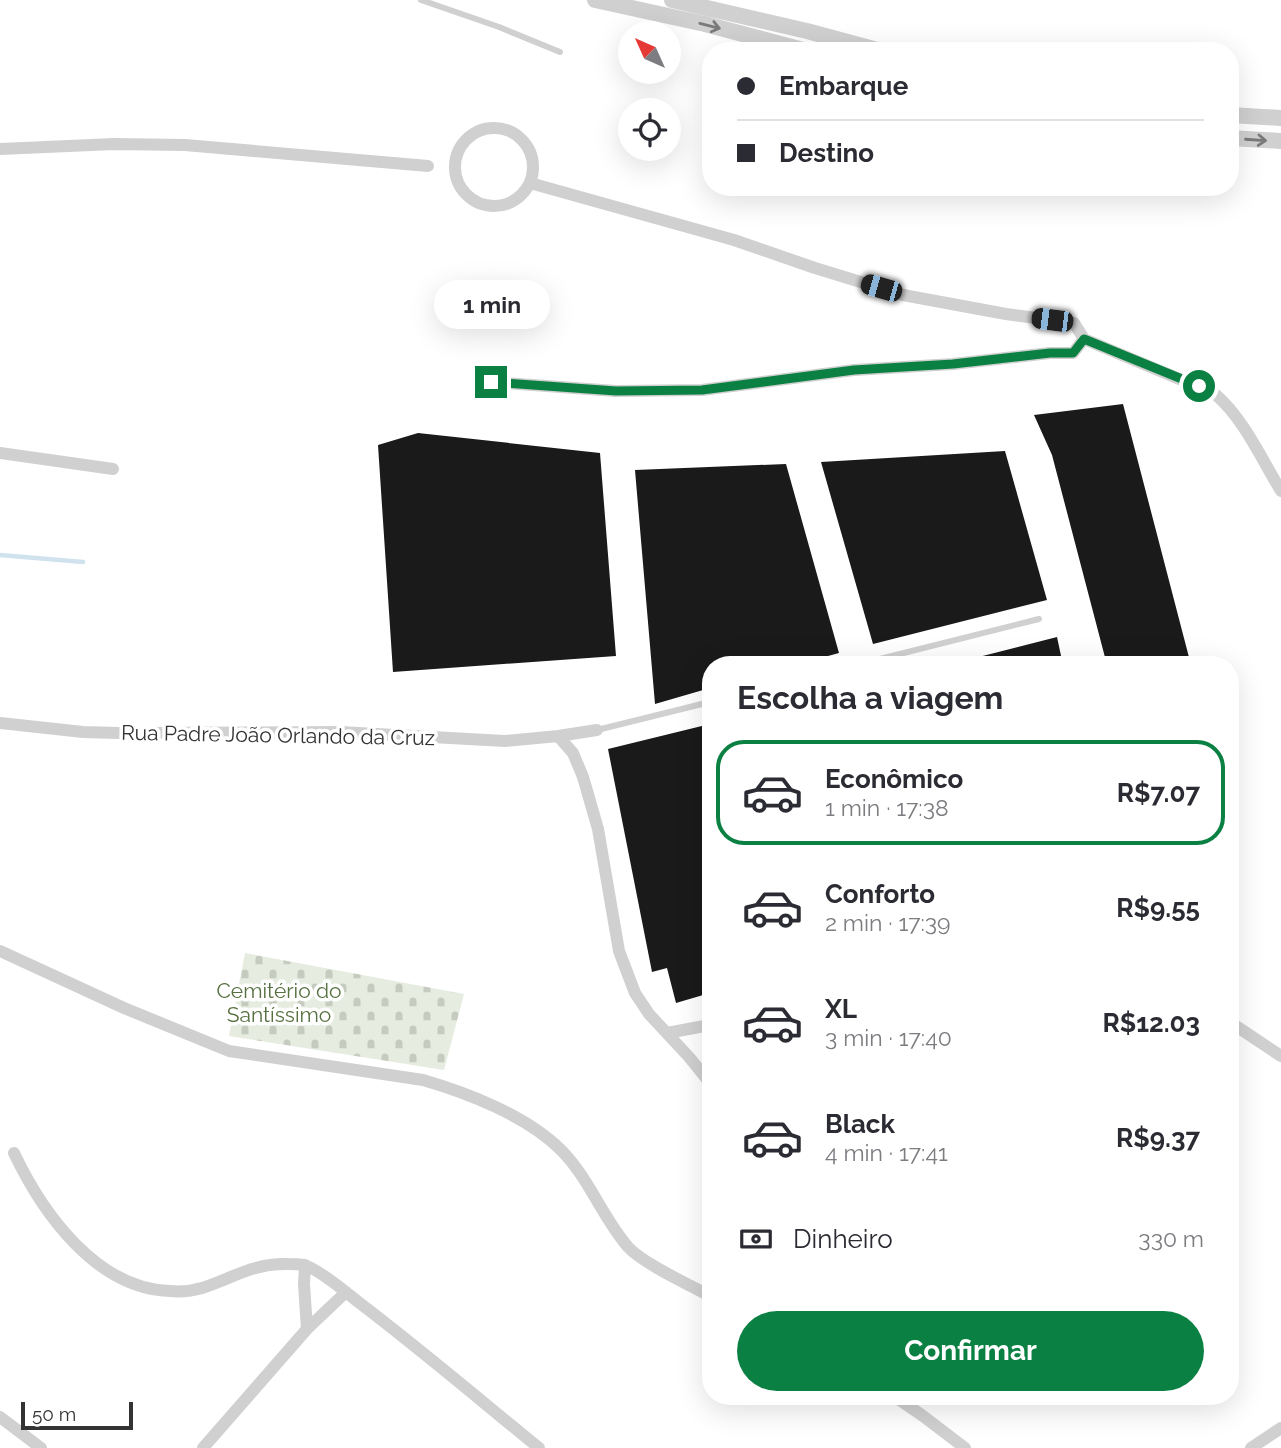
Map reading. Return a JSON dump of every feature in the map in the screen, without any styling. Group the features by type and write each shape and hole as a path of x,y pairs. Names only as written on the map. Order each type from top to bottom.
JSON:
{"street":[{"path":"672,0 848,42"},
{"path":"603,1 774,42"},
{"path":"806,42 807,31"},
{"path":"1239,116 1281,118"},
{"path":"490,128 515,134 531,153 534,165 530,183 517,199 506,205 480,204 460,187 456,161 460,149 467,139 490,128"},
{"path":"1239,139 1281,141"},
{"path":"0,149 114,144 185,145 428,166"},
{"path":"530,183 734,240 903,295 1006,314 1074,323 1084,339 1215,394 1236,416 1281,491"},
{"path":"491,382 616,391 702,390 854,370 1073,353 1084,339"},
{"path":"0,453 113,469"},
{"name":"Rua Padre João Orlando da Cruz","path":"0,723 83,732 340,732 505,741 597,730"},
{"path":"558,736 573,753 583,777 600,842 619,951 635,993 649,1014 702,1074"},
{"path":"0,951 124,1008 229,1051 424,1080 518,1118 561,1150 583,1176 619,1236 630,1249 641,1258 702,1292"},
{"path":"667,1033 702,1026"},
{"path":"1239,1028 1281,1056"},
{"path":"15,1153 43,1205 77,1245 117,1276 156,1291 182,1292 200,1289 261,1266 305,1265 346,1292 539,1448"},
{"path":"305,1265 307,1329"},
{"path":"203,1448 307,1329 346,1292"},
{"path":"907,1405 965,1448"},
{"path":"0,1417 41,1448"},
{"path":"1251,1448 1281,1428"}],"lane":[{"path":"421,0 560,52"},
{"path":"892,656 1040,619"},
{"path":"597,730 702,704"}],"green space":[{"name":"Cemitério do Santíssimo","path":"245,953 464,994 444,1070 229,1036"}],"building":[{"path":"1123,404 1189,656 1105,656 1052,455 1034,415"},
{"path":"418,433 600,453 616,656 393,672 378,445"},
{"path":"1005,451 1047,600 873,644 821,462"},
{"path":"786,464 839,653 828,656 702,656 702,690 655,704 635,470"},
{"path":"1057,637 1061,656 983,656"},
{"path":"702,726 702,995 676,1003 667,968 652,972 608,749"}],"waterway":[{"path":"0,555 83,562"}],"route":[{"path":"491,382 616,391 702,390 854,370 1073,353 1084,339 1199,386"}]}
